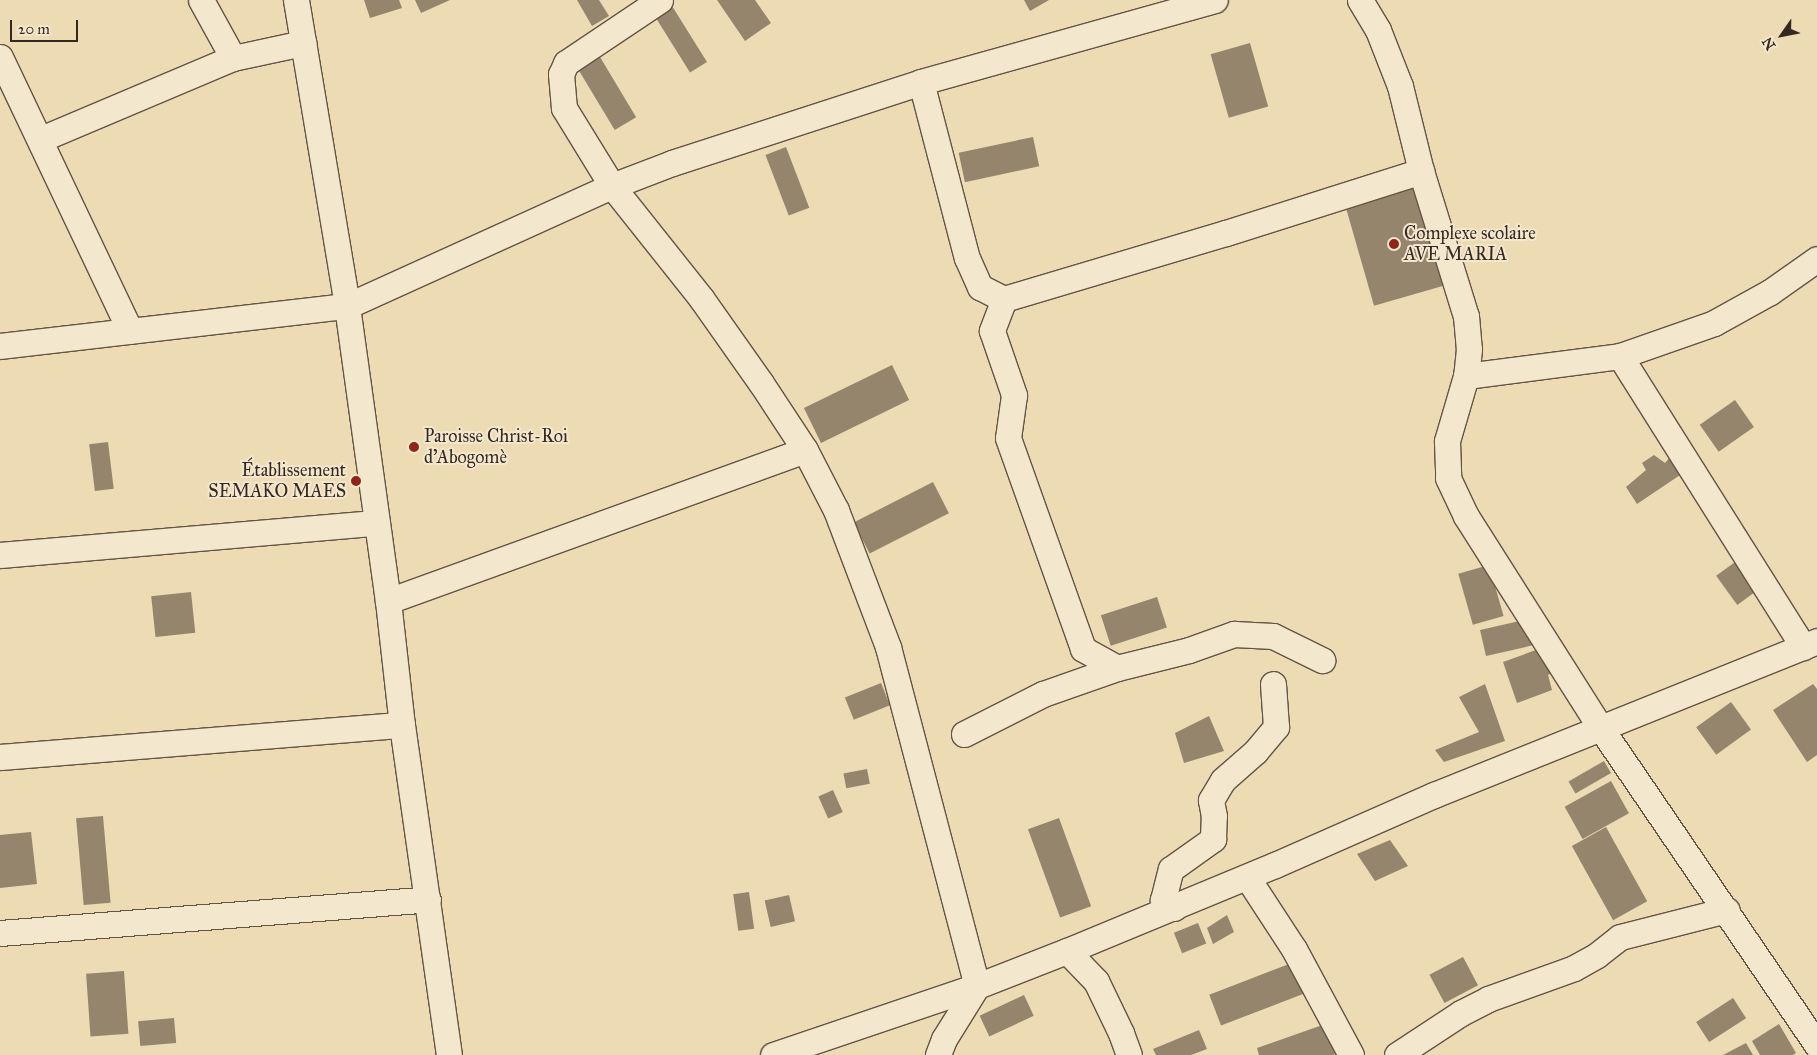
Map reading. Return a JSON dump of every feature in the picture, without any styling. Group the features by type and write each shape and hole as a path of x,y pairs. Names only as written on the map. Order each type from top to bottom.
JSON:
{"street":[{"path":"201,0 233,58"},
{"path":"296,0 347,306 388,601 402,725 449,1055"},
{"path":"660,0 566,63 561,74 564,108 612,186 702,298 805,450 836,510 888,647 977,986 944,1039 938,1055"},
{"path":"0,346 347,306 612,186 672,163 921,82 1215,0"},
{"path":"1360,0 1378,30 1400,86 1421,171 1466,316 1470,349 1466,376 1447,441 1448,478 1466,516 1600,727 1727,910 1817,1045"},
{"path":"41,139 233,58 303,43"},
{"path":"0,57 41,139 130,331"},
{"path":"921,82 968,258 980,287 1004,299 1226,233 1421,171"},
{"path":"1466,376 1620,356 1714,323 1770,292 1817,259"},
{"path":"1004,299 992,331 1014,395 1008,438 1083,649 1117,668"},
{"path":"773,1055 977,986 1067,951 1247,877 1434,795 1810,644 1620,356"},
{"path":"388,601 805,450"},
{"path":"0,555 377,523"},
{"path":"964,734 1043,694 1117,668 1189,650 1234,634 1274,636 1322,660"},
{"path":"1174,908 1162,900 1171,869 1213,839 1214,816 1211,800 1222,780 1255,752 1276,727 1273,684"},
{"path":"0,757 402,725"},
{"path":"1247,877 1294,949 1351,1055"},
{"path":"0,933 428,899"},
{"path":"1397,1055 1481,1003 1574,968 1597,955 1620,937 1727,910"},
{"path":"1067,951 1096,982 1121,1033 1129,1055"}],"building":[{"path":"364,0 399,0 402,8 370,18"},
{"path":"415,0 450,0 421,13"},
{"path":"577,0 599,0 609,16 592,26"},
{"path":"717,0 755,0 771,23 745,41"},
{"path":"1024,0 1049,0 1030,11"},
{"path":"672,6 707,62 690,73 655,17"},
{"path":"1250,43 1268,106 1229,118 1211,54"},
{"path":"597,52 636,117 615,130 576,65"},
{"path":"1033,137 1039,166 965,182 959,153"},
{"path":"786,147 809,208 789,216 765,155"},
{"path":"1418,187 1446,285 1374,306 1346,208"},
{"path":"892,365 909,400 821,443 804,408"},
{"path":"1735,400 1754,427 1719,452 1700,425"},
{"path":"108,442 114,489 95,491 89,444"},
{"path":"1676,450 1689,469 1637,504 1626,487 1646,470 1642,463 1654,455 1665,463"},
{"path":"933,482 949,513 870,554 854,522"},
{"path":"1742,557 1763,586 1737,605 1716,576"},
{"path":"1489,565 1504,616 1473,625 1458,574"},
{"path":"191,592 195,633 156,637 151,596"},
{"path":"1157,597 1167,627 1111,646 1101,615"},
{"path":"1528,619 1543,643 1486,656 1480,630"},
{"path":"1547,646 1560,667 1548,675 1552,690 1517,703 1503,662"},
{"path":"881,683 890,705 854,720 845,698"},
{"path":"1485,684 1505,741 1444,762 1435,750 1479,732 1459,697"},
{"path":"1813,684 1817,689 1817,755 1807,762 1773,710"},
{"path":"1731,702 1751,730 1716,755 1696,727"},
{"path":"1209,716 1224,751 1184,763 1175,733"},
{"path":"1604,761 1611,773 1575,794 1568,782"},
{"path":"867,769 870,784 846,788 843,774"},
{"path":"1611,781 1629,813 1583,839 1565,807"},
{"path":"833,790 843,812 828,818 818,797"},
{"path":"103,816 111,903 84,905 76,818"},
{"path":"1059,818 1091,906 1060,918 1028,829"},
{"path":"1606,827 1647,901 1613,920 1572,846"},
{"path":"31,832 37,884 0,888 0,835"},
{"path":"1390,840 1408,866 1375,881 1357,854"},
{"path":"749,892 754,929 738,931 733,894"},
{"path":"789,895 795,921 771,927 765,901"},
{"path":"1227,915 1234,932 1213,944 1207,928"},
{"path":"1198,923 1206,943 1182,953 1174,933"},
{"path":"1463,957 1478,985 1444,1003 1429,975"},
{"path":"1297,961 1309,992 1221,1025 1209,995"},
{"path":"124,971 128,1034 90,1036 86,974"},
{"path":"1024,995 1034,1016 989,1037 980,1016"},
{"path":"1733,998 1746,1018 1709,1042 1696,1022"},
{"path":"174,1018 176,1043 140,1046 138,1021"},
{"path":"1328,1023 1339,1053 1333,1055 1259,1055 1257,1048"},
{"path":"1779,1024 1796,1053 1793,1055 1760,1055 1752,1041"},
{"path":"1199,1030 1207,1049 1191,1055 1156,1055 1153,1049"},
{"path":"1746,1043 1753,1055 1723,1055"}],"place":[{"name":"Complexe scolaire AVE MARIA","path":"1394,244"},
{"name":"Paroisse Christ-Roi d'Abogomè","path":"414,447"},
{"name":"Établissement SEMAKO MAES","path":"356,481"}]}
